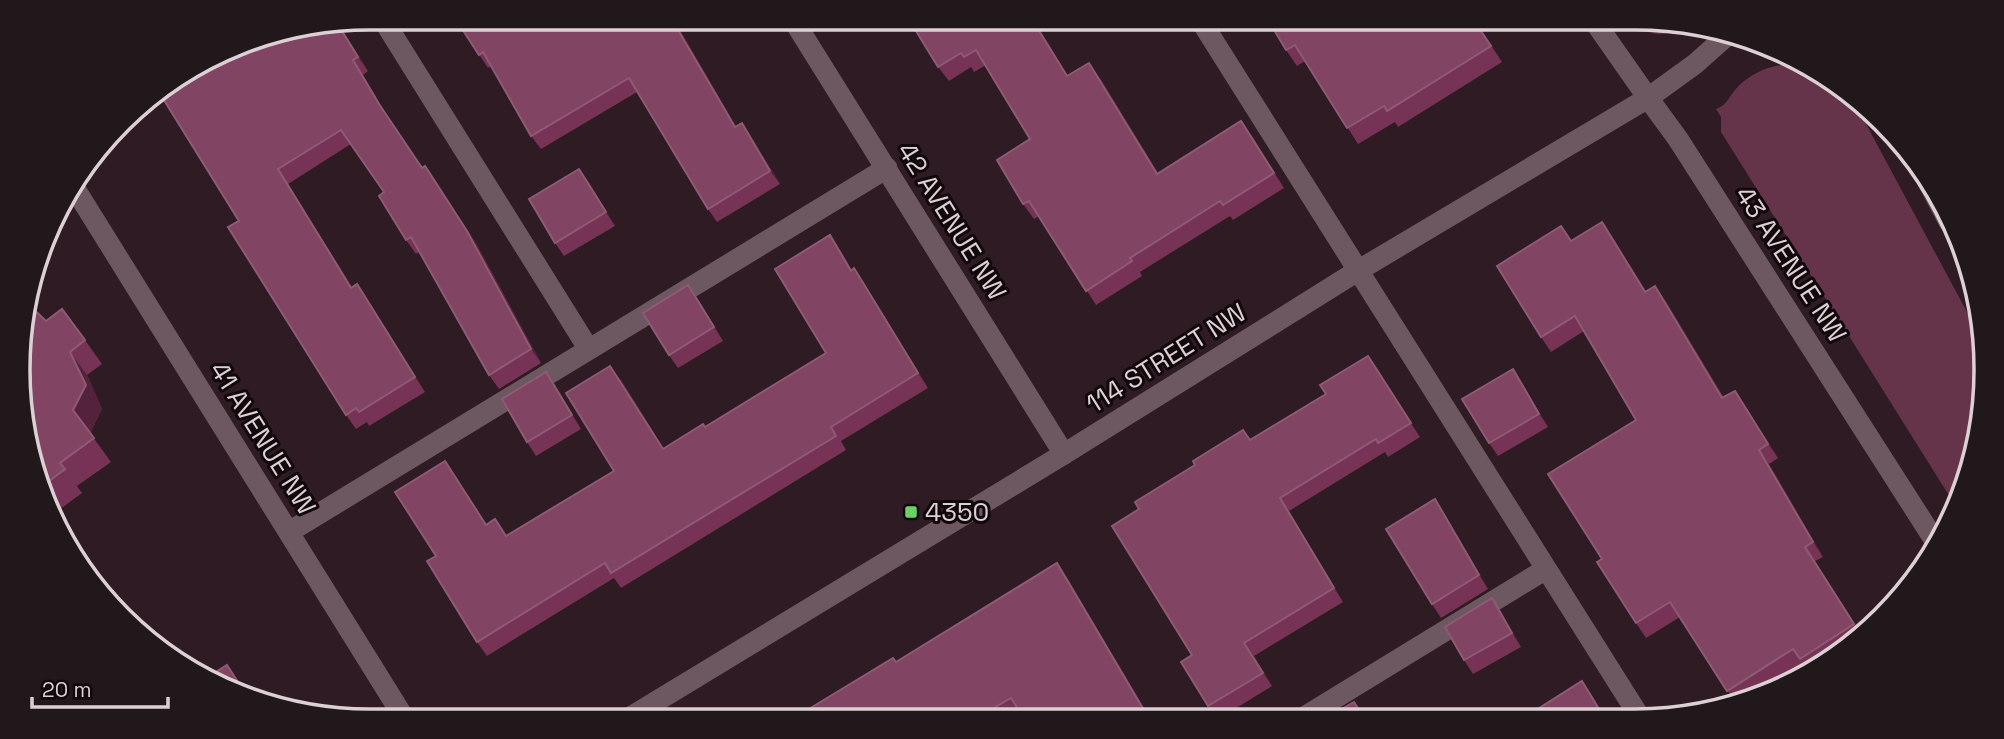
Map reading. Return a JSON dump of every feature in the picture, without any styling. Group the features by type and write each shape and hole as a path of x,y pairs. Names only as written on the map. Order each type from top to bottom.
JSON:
{"street":[{"path":"389,30 588,348"},
{"name":"42 AVENUE NW","path":"800,30 1064,454"},
{"path":"1207,30 1635,709"},
{"name":"43 AVENUE NW","path":"1600,30 1648,98 1931,535"},
{"name":"114 STREET NW","path":"644,709 1064,454 1359,270 1648,98 1695,64 1721,41"},
{"path":"289,532 887,168"},
{"name":"41 AVENUE NW","path":"79,194 399,709"},
{"path":"1317,709 1546,569"}],"shaded area":[{"path":"1644,30 1672,32 1657,34"},
{"path":"1784,65 1804,75 1863,117 1970,318 1974,347 1974,392 1968,436 1949,496 1721,132 1721,117 1716,109 1747,79 1762,70"}],"building":[{"path":"463,30 678,30 735,127 742,123 770,171 708,209 629,78 531,136 483,52 479,55"},
{"path":"915,30 1038,30 1067,76 1089,63 1157,174 1241,121 1274,173 1223,205 1220,201 1130,258 1132,261 1086,291 1029,201 1023,204 997,160 1030,139 976,50 964,57 961,53 938,67"},
{"path":"1274,30 1480,30 1491,46 1387,111 1384,106 1347,128 1295,45 1286,50"},
{"path":"342,31 358,57 353,60 379,104 422,168 425,166 467,231 531,349 489,375 411,237 406,240 379,196 384,192 341,130 278,169 351,288 357,284 415,377 359,412 356,408 346,415 228,227 239,221 164,100 200,75 239,56 282,41"},
{"path":"579,169 606,212 555,243 529,199"},
{"path":"1602,222 1645,292 1655,286 1722,398 1735,391 1768,444 1759,450 1813,542 1805,547 1854,624 1800,659 1793,649 1727,691 1670,602 1636,623 1597,562 1602,559 1548,474 1636,420 1575,316 1541,337 1497,266 1561,226 1571,241"},
{"path":"830,235 851,271 854,268 918,373 831,427 836,436 611,573 605,563 477,642 427,561 436,556 395,492 445,461 486,525 495,519 506,536 614,471 566,393 610,366 663,449 703,424 705,427 826,353 775,269"},
{"path":"688,285 714,327 669,355 643,313"},
{"path":"62,309 85,340 70,352 86,385 73,410 94,438 60,463 65,469 49,481 36,436 30,392 30,347 35,311 46,321"},
{"path":"1368,356 1411,423 1378,443 1376,439 1280,498 1334,588 1244,643 1263,673 1208,706 1181,662 1192,655 1112,526 1139,509 1135,502 1195,465 1193,461 1243,430 1250,440 1326,394 1320,385"},
{"path":"1513,369 1539,414 1489,443 1462,399"},
{"path":"546,372 572,415 527,442 502,399"},
{"path":"1435,499 1479,575 1432,604 1386,529"},
{"path":"1057,563 1143,709 1018,709 1011,698 992,709 809,709 893,658 896,662"},
{"path":"1492,598 1512,633 1464,660 1445,627"},
{"path":"227,665 238,683 219,674 216,672"},
{"path":"1582,681 1599,709 1538,709"},
{"path":"1354,702 1359,709 1342,709"}],"place":[{"name":"4350","path":"911,512"}]}
